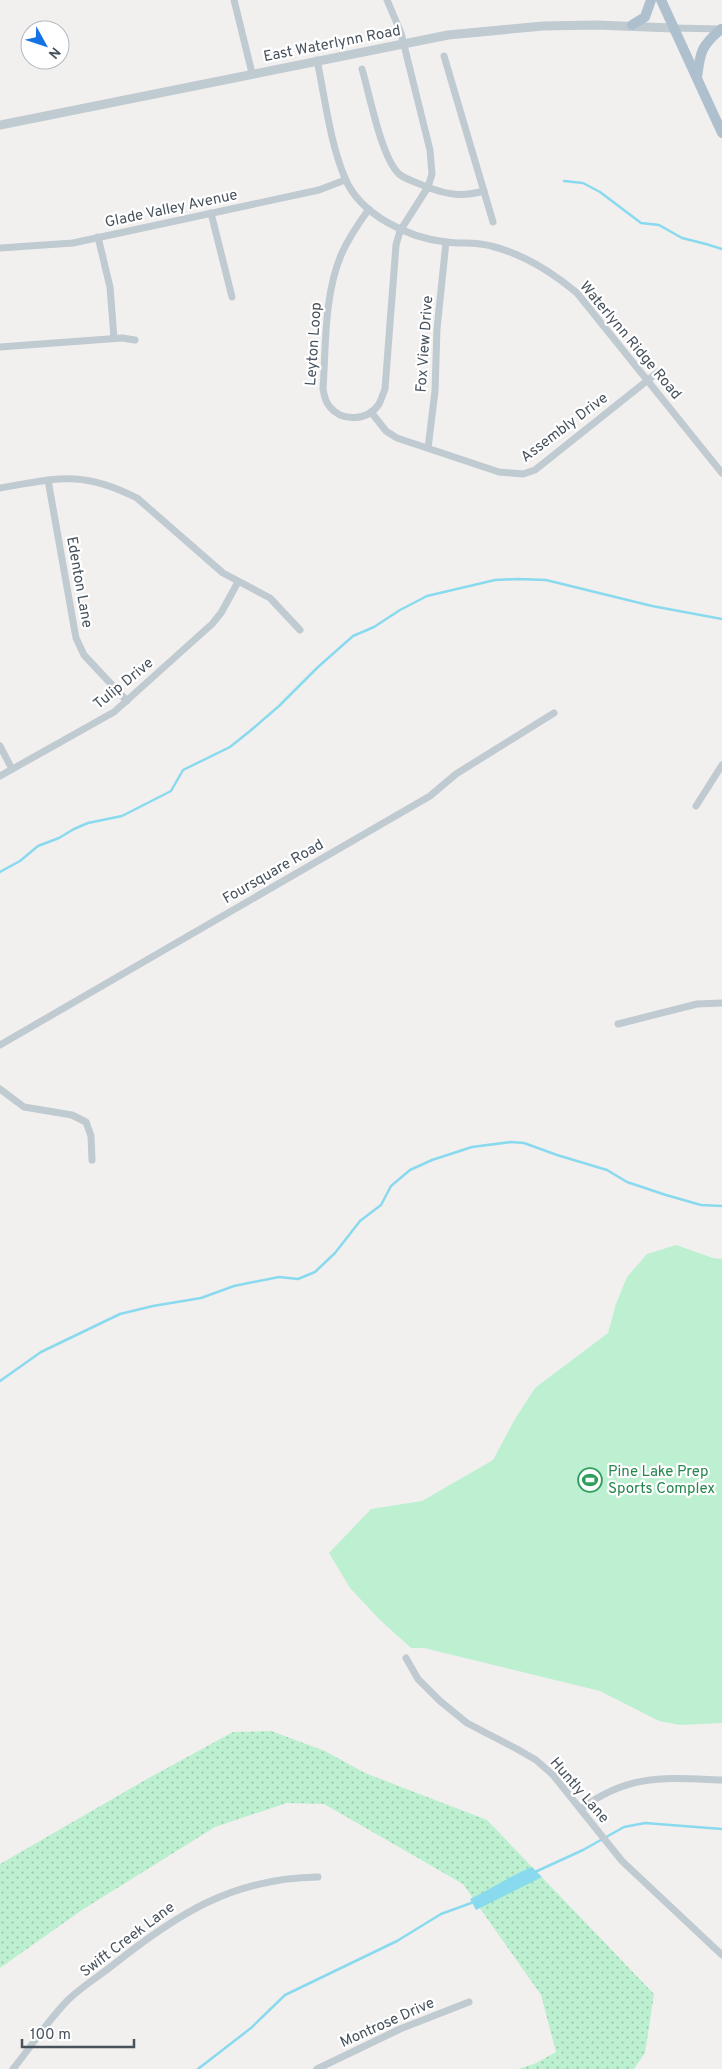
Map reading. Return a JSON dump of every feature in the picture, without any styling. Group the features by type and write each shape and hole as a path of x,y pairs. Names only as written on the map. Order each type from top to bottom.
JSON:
{"main road":[{"path":"632,26 645,17 651,0"},
{"path":"661,0 722,133"},
{"path":"697,79 702,49 708,40 721,29"}],"street":[{"path":"234,0 252,73"},
{"path":"371,412 379,404 384,389 396,245 400,231 428,187 432,174 430,150 397,20 387,0"},
{"name":"East Waterlynn Road","path":"0,125 402,43 456,34 511,28 595,25 673,28"},
{"path":"673,28 721,29"},
{"path":"444,56 493,222"},
{"name":"Waterlynn Ridge Road","path":"317,60 336,150 345,180 368,209 400,231 446,242 490,245 514,253 556,276 577,293 722,473"},
{"path":"362,69 391,165 401,176 455,196 484,191"},
{"name":"Glade Valley Avenue","path":"0,248 73,243 319,190 345,180"},
{"name":"Leyton Loop","path":"368,209 355,228 341,256 334,279 329,302 322,389 325,400 341,416 351,418 371,412"},
{"path":"211,213 232,297"},
{"path":"98,238 110,287 114,338"},
{"name":"Fox View Drive","path":"428,448 435,391 437,330 446,242"},
{"path":"0,347 114,338 135,340"},
{"name":"Assembly Drive","path":"371,412 386,431 397,438 499,472 523,474 534,470 658,372"},
{"path":"0,488 60,478 90,480 106,484 137,498 223,573 270,598 300,630"},
{"name":"Edenton Lane","path":"48,480 76,638 84,655 127,701"},
{"name":"Tulip Drive","path":"0,776 114,712 212,624 221,613 238,582"},
{"name":"Foursquare Road","path":"0,1045 430,796 456,774 554,713"},
{"path":"0,746 12,769"},
{"path":"696,806 722,765"},
{"path":"618,1024 697,1004 722,1003"},
{"path":"0,1089 24,1107 72,1115 86,1122 91,1136 92,1160"},
{"name":"Huntly Lane","path":"406,1658 418,1679 440,1701 467,1723 536,1760 553,1775 622,1861 721,1952"},
{"path":"581,1809 596,1798 620,1786 642,1780 667,1778 722,1780"},
{"name":"Swift Creek Lane","path":"13,2069 68,2001 140,1943 173,1920 211,1900 250,1886 296,1877 318,1877"},
{"name":"Montrose Drive","path":"317,2069 400,2029 469,2002"}],"green space":[{"name":"Pine Lake Prep Sports Complex","path":"676,1245 713,1258 722,1259 722,1723 680,1725 659,1721 600,1691 424,1648 411,1648 379,1619 350,1588 329,1553 371,1509 422,1501 493,1460 515,1419 535,1388 608,1333 616,1304 627,1277 647,1254"},
{"path":"271,1731 325,1751 365,1773 487,1820 654,1994 645,2053 634,2069 518,2069 534,2064 556,2052 541,1995 463,1884 324,1804 287,1803 215,1827 82,1910 0,1968 0,1864 233,1732"}],"water":[{"path":"532,1867 542,1877 476,1910 470,1899"}],"waterway":[{"path":"564,181 583,183 600,192 641,223 659,225 682,238 722,249"},
{"path":"0,872 20,861 38,846 59,838 88,823 122,816 171,791 183,770 230,747 279,706 318,667 353,636 374,627 400,610 427,596 495,580 546,580 652,606 722,619"},
{"path":"0,1381 41,1352 120,1314 201,1298 234,1286 279,1277 298,1279 315,1272 335,1253 360,1221 381,1205 391,1186 410,1170 432,1160 472,1147 511,1142 524,1143 607,1170 627,1182 666,1195 701,1205 722,1206"},
{"path":"535,1872 583,1850 624,1827 645,1823 722,1829"},
{"path":"198,2069 251,2028 285,1995 397,1941 441,1914 474,1902"}],"place":[{"name":"Pine Lake Prep Sports Complex","path":"590,1480"}]}
